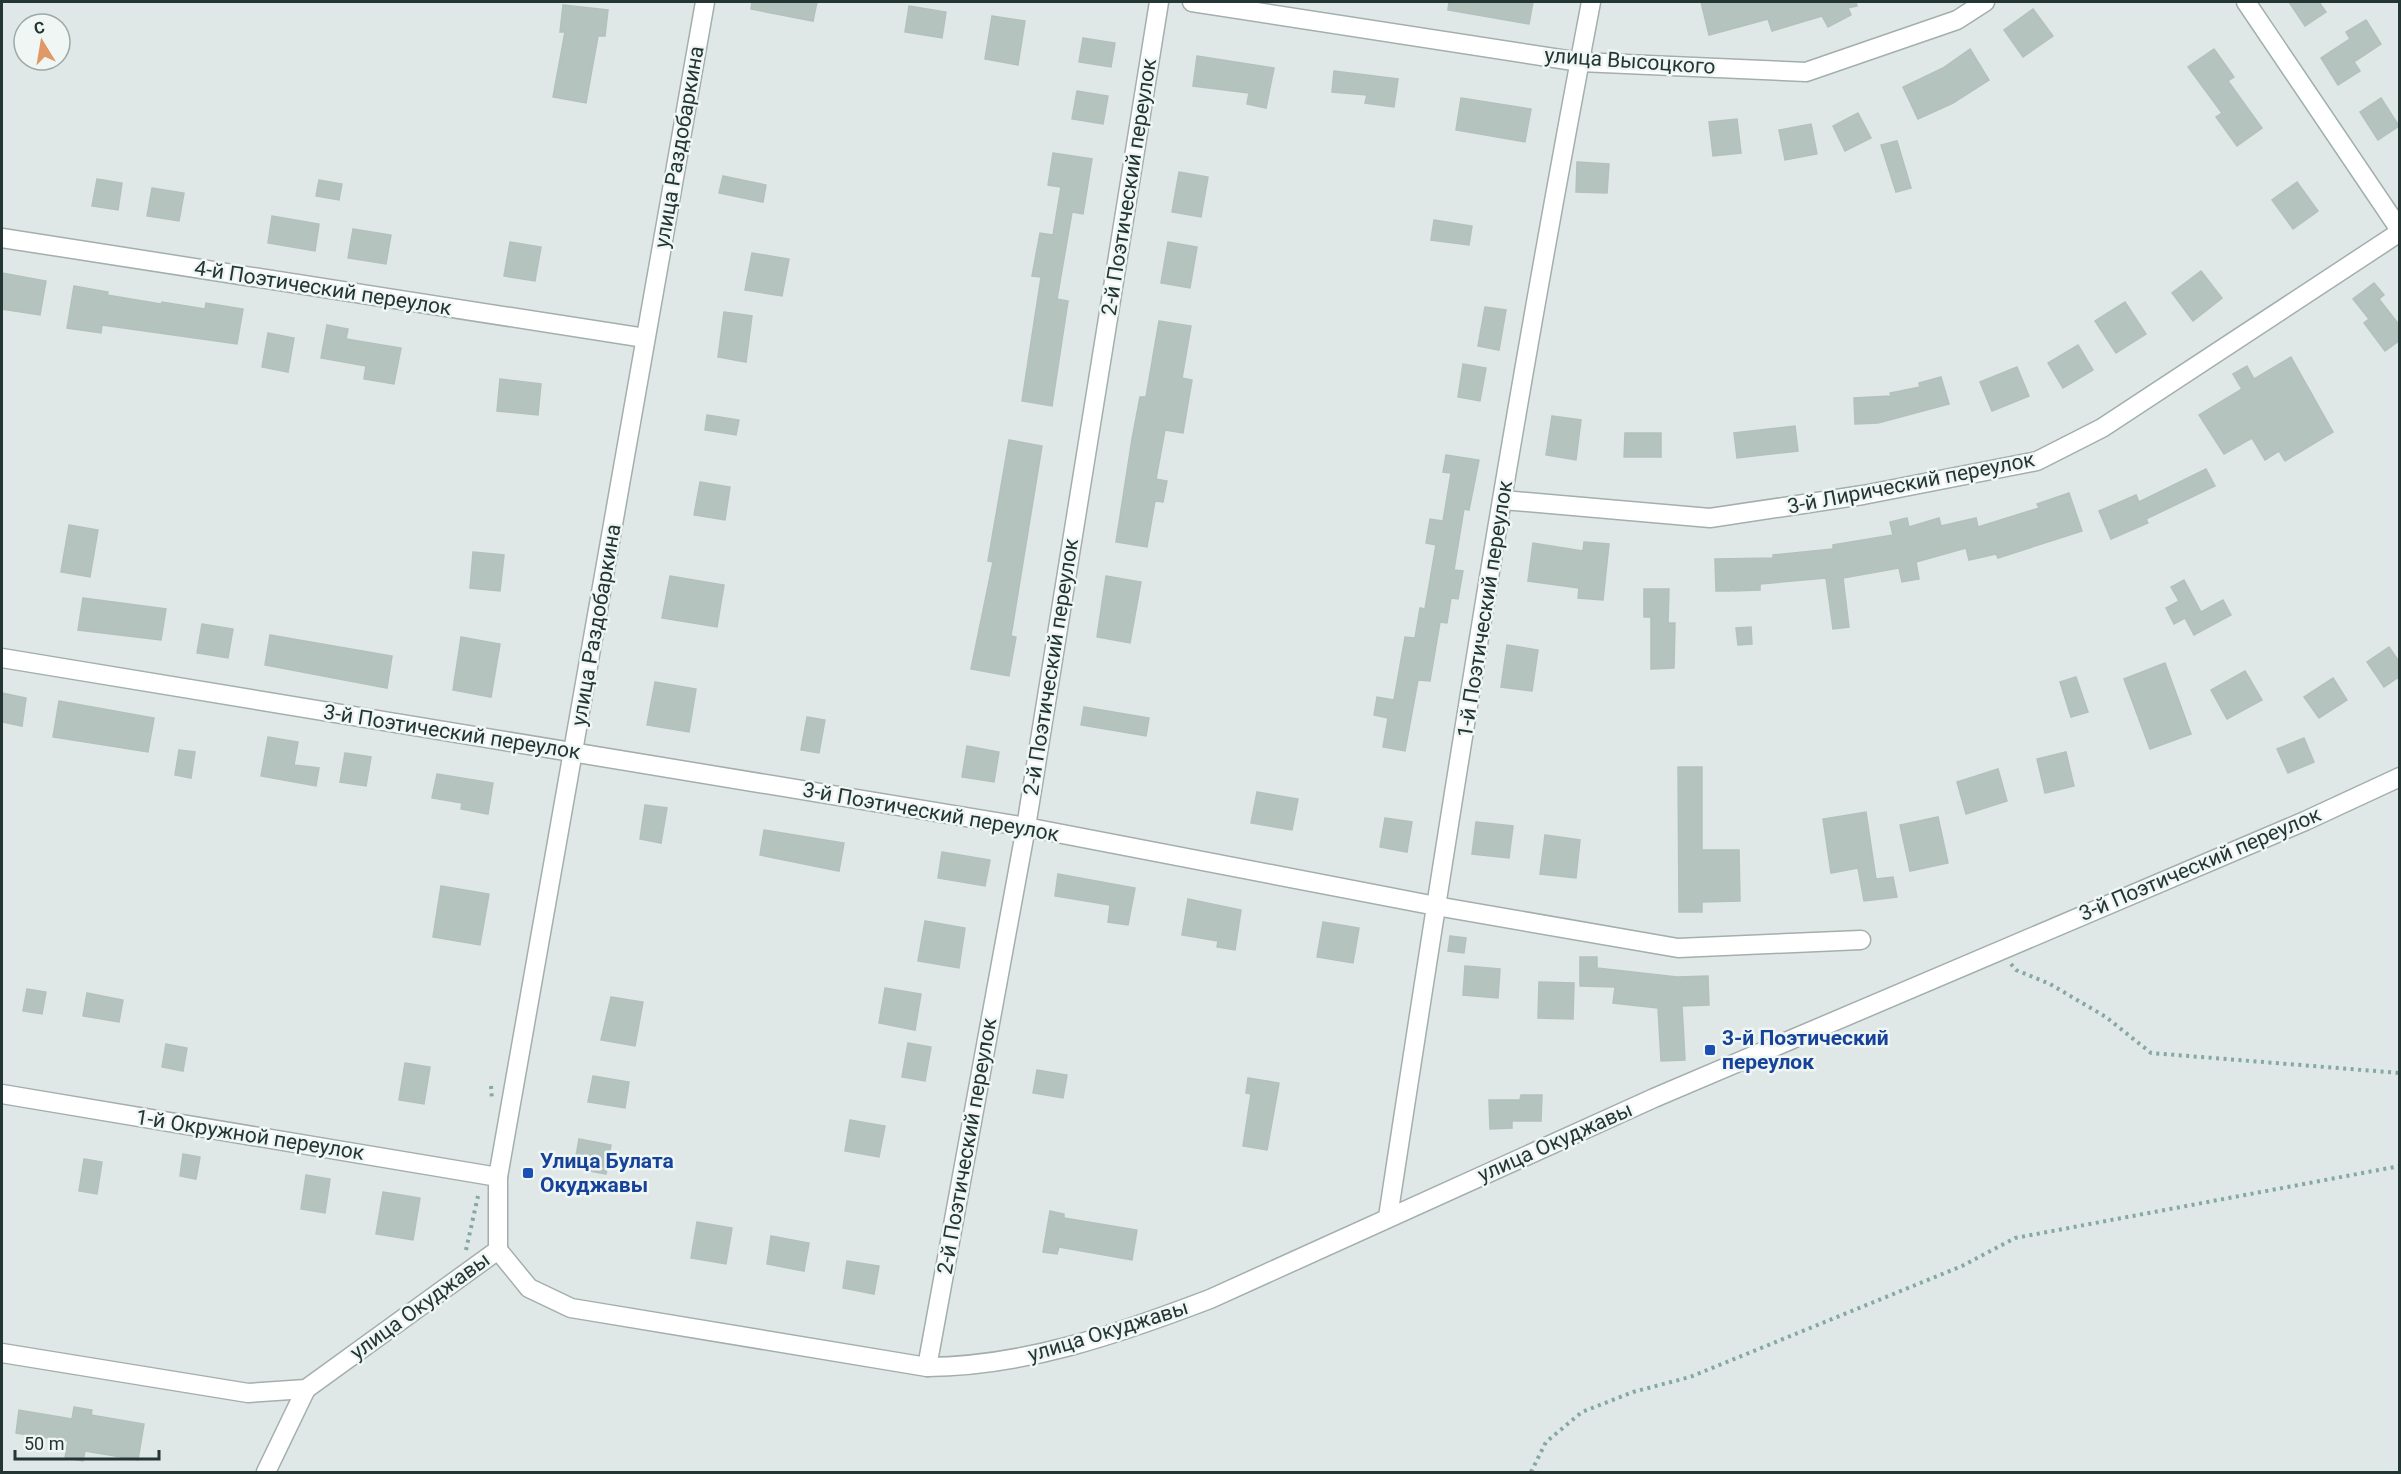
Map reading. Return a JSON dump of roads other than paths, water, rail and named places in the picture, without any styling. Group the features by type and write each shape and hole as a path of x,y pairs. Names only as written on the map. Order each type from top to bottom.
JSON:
{"street":[{"name":"улица Раздобаркина","path":"498,1250 490,1175 574,752 705,2"},
{"name":"2-й Поэтический переулок","path":"927,1367 1026,827 1159,2"},
{"name":"улица Высоцкого","path":"1192,2 1580,62 1806,72 1957,20 1985,2"},
{"name":"1-й Поэтический переулок","path":"1388,1217 1436,906 1503,500 1591,2"},
{"path":"2246,2 2400,231"},
{"name":"3-й Лирический переулок","path":"1503,500 1710,518 1863,495 2037,461 2102,428 2400,231"},
{"name":"4-й Поэтический переулок","path":"2,238 645,338"},
{"name":"3-й Поэтический переулок","path":"2,658 1026,827 1436,906 1678,948 1861,940"},
{"name":"3-й Поэтический переулок","path":"2000,949 2294,825 2400,777"},
{"name":"улица Окуджавы","path":"306,1389 498,1250 529,1288 571,1308 927,1367 1009,1361 1070,1347 1138,1327 1210,1299 1654,1098 2000,949"},
{"name":"1-й Окружной переулок","path":"2,1094 490,1175"},
{"path":"2,1353 248,1393 306,1389 266,1473"}],"place":[{"name":"3-й Поэтический переулок","path":"1710,1050"},
{"name":"Улица Булата Окуджавы","path":"528,1173"}]}
